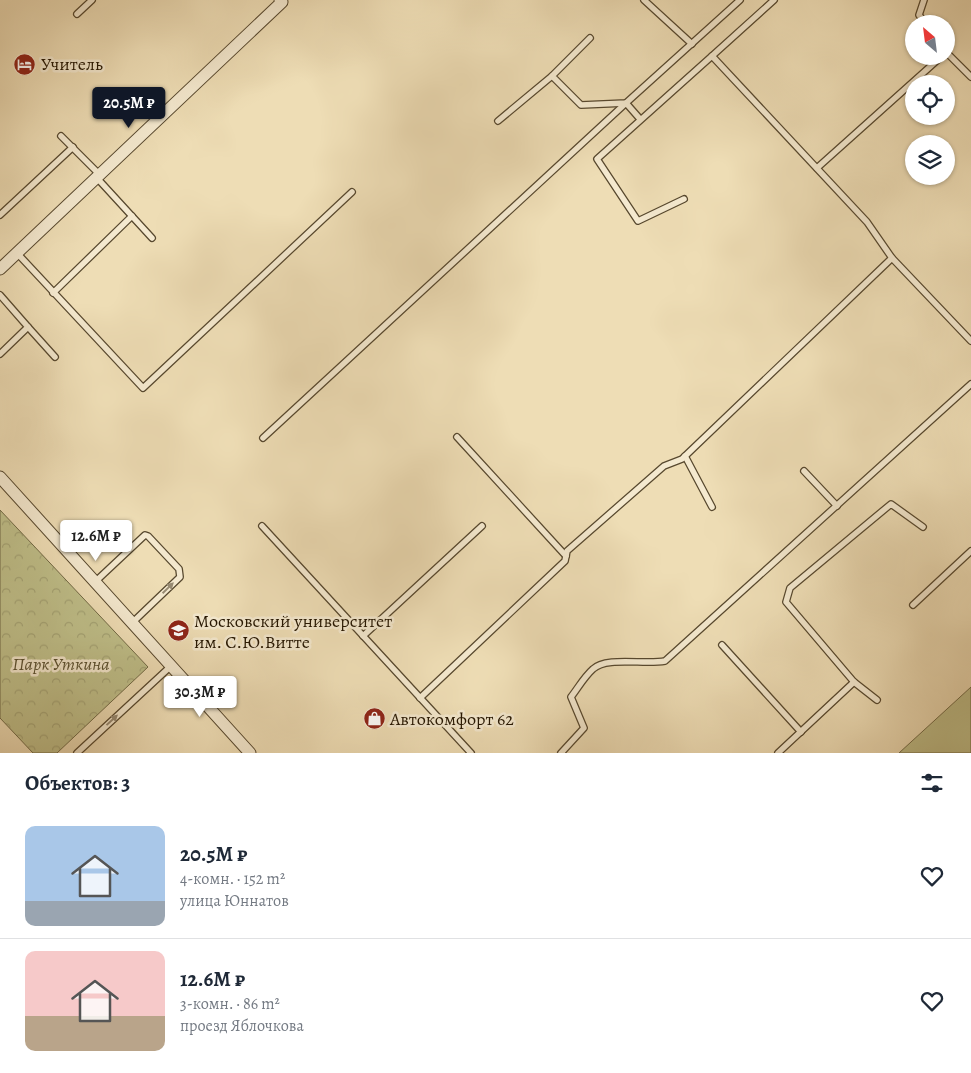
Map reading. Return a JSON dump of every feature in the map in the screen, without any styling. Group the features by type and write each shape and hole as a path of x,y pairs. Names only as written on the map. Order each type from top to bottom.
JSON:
{"street":[{"path":"0,269 282,2 280,0"},
{"path":"0,477 250,753"}],"lane":[{"path":"77,14 92,0"},
{"path":"644,0 692,44"},
{"path":"263,438 740,0"},
{"path":"684,199 638,221 597,159 774,0"},
{"path":"920,15 924,0"},
{"path":"498,121 552,76 590,38"},
{"path":"712,56 867,222 892,258 971,341"},
{"path":"955,61 971,77"},
{"path":"817,168 932,65"},
{"path":"552,76 581,105 626,103"},
{"path":"626,103 640,120"},
{"path":"61,136 99,176 152,238"},
{"path":"0,215 72,147"},
{"path":"17,253 143,388 352,192"},
{"path":"53,292 132,216"},
{"path":"420,698 564,561 567,551 664,466 685,456 892,258"},
{"path":"0,295 55,357"},
{"path":"0,354 28,327"},
{"path":"561,753 584,728 571,697 594,668 610,662 651,664 665,661 971,384"},
{"path":"457,437 566,556"},
{"path":"685,456 712,507"},
{"path":"804,471 837,506"},
{"path":"877,700 854,682 786,602 790,588 891,504 923,527"},
{"path":"262,526 470,753"},
{"path":"363,636 482,526"},
{"path":"96,581 145,535 179,569 180,577 133,622"},
{"path":"913,605 971,551"},
{"path":"722,645 800,732"},
{"path":"77,753 171,666"},
{"path":"778,753 854,682"}],"green space":[{"name":"Парк Уткина","path":"0,510 148,667 57,753 33,753 0,718"},
{"path":"971,687 971,753 899,753"}],"place":[{"name":"Учитель","path":"25,64"},
{"name":"Московский университет им. С.Ю.Витте","path":"178,631"},
{"name":"Автокомфорт 62","path":"374,719"}]}
